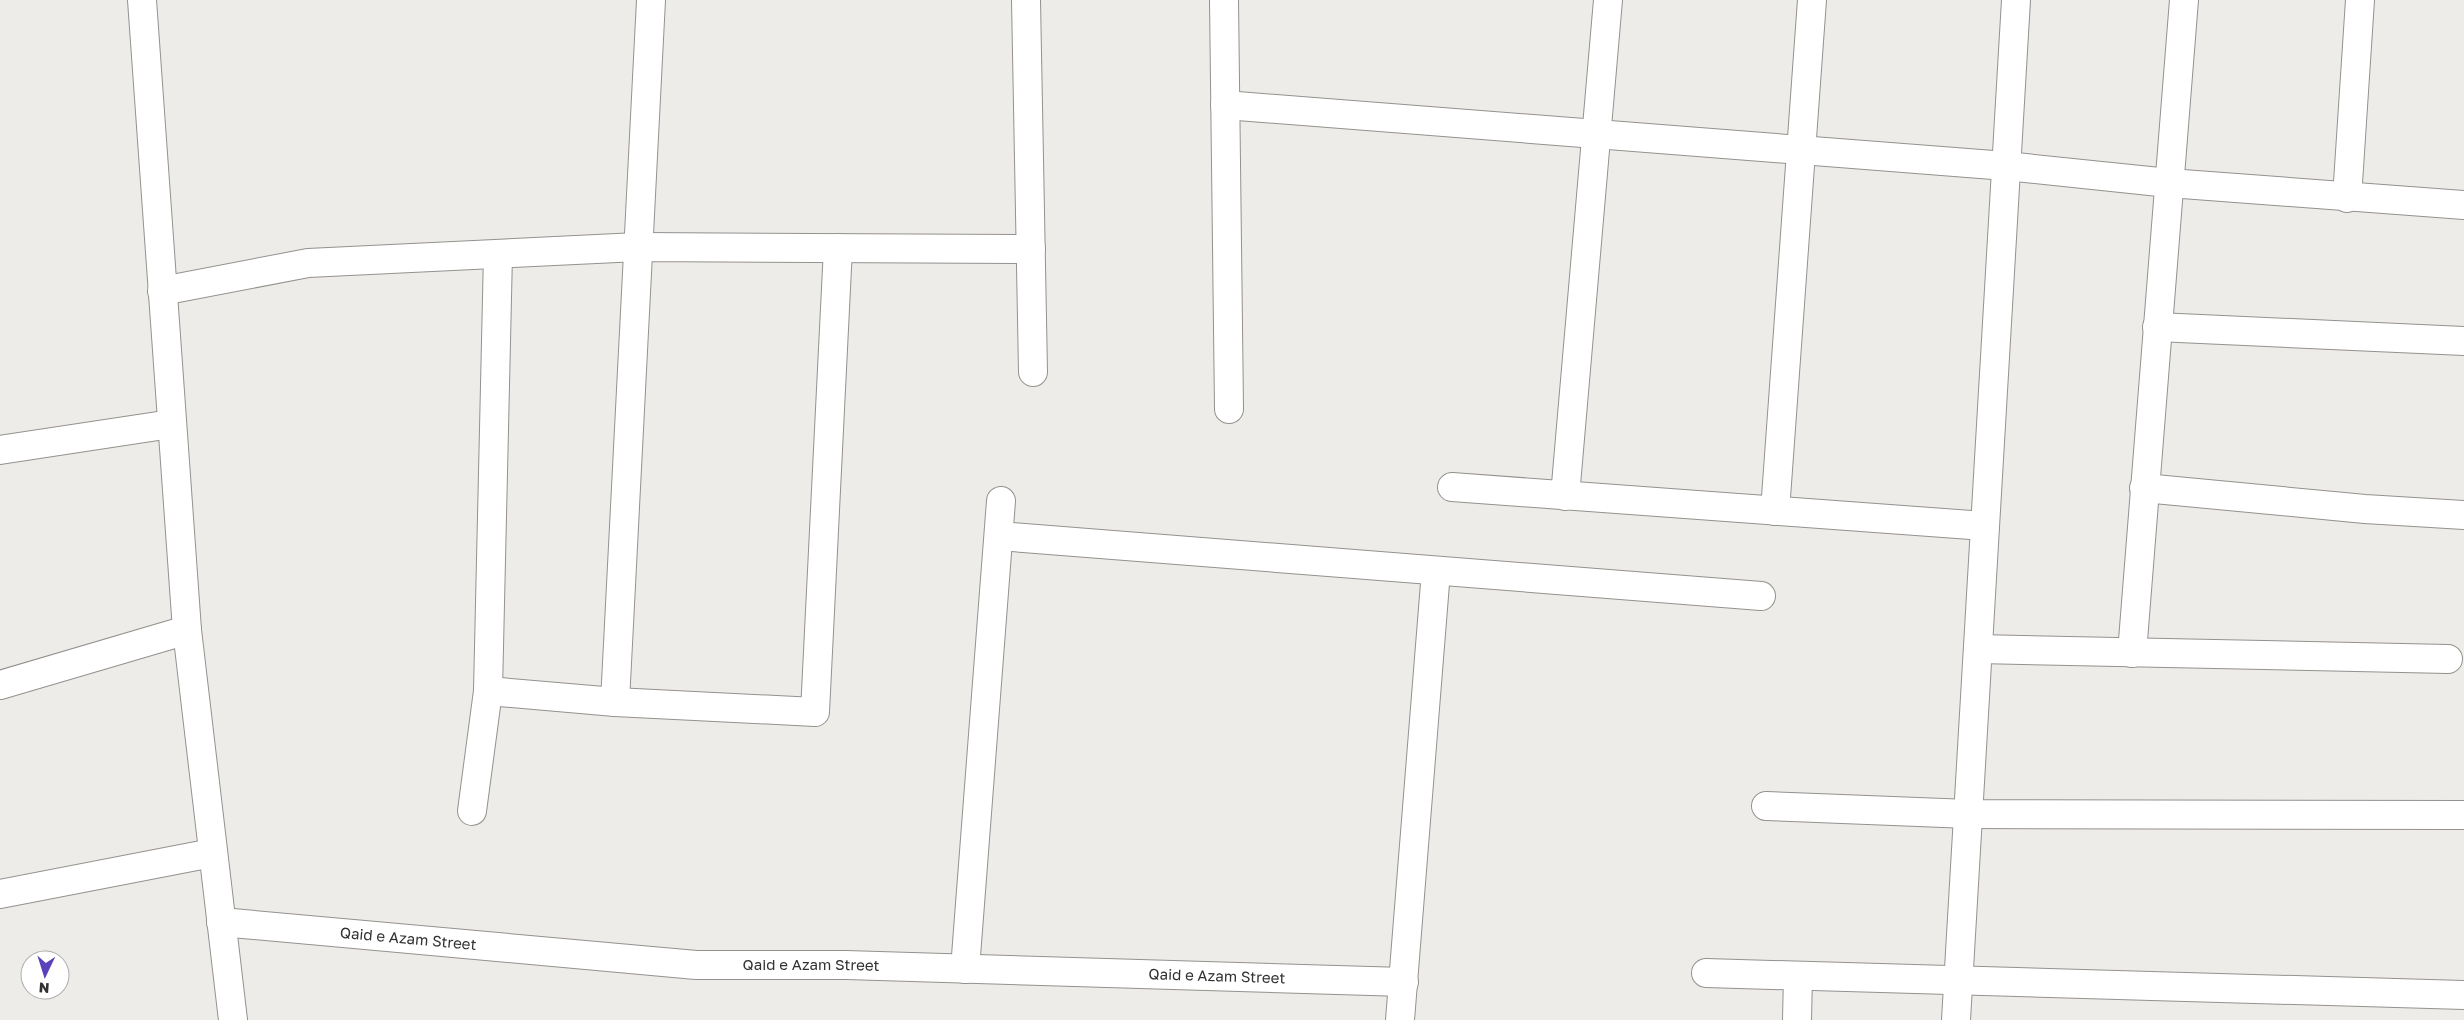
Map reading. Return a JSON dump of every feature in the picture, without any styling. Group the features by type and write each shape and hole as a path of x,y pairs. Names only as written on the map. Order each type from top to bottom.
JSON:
{"street":[{"path":"142,0 170,424 187,630 233,1020"},
{"path":"615,702 651,0"},
{"path":"1026,0 1033,372"},
{"path":"1224,0 1229,409"},
{"path":"1565,496 1608,0"},
{"path":"1775,511 1812,0"},
{"path":"1956,1020 2016,0"},
{"path":"2132,653 2184,0"},
{"path":"2348,198 2360,0"},
{"path":"1225,105 2006,166 2169,183 2348,198 2464,205"},
{"path":"162,291 308,263 638,247 1031,249"},
{"path":"488,691 615,702 815,712 838,248"},
{"path":"472,811 488,691 498,254"},
{"path":"2157,326 2464,341"},
{"path":"0,450 170,424"},
{"path":"1452,487 1985,526"},
{"path":"2144,488 2365,509 2464,515"},
{"path":"965,969 1001,501"},
{"path":"999,536 1761,596"},
{"path":"1400,1020 1436,571"},
{"path":"0,685 187,630"},
{"path":"1978,649 2448,659"},
{"path":"1766,806 1969,814 2464,815"},
{"path":"0,894 212,853"},
{"name":"Qaid e Azam Street","path":"221,922 696,965 846,965 1404,982"},
{"path":"1706,973 1958,982 2464,995"},
{"path":"1797,1020 1798,976"}]}
